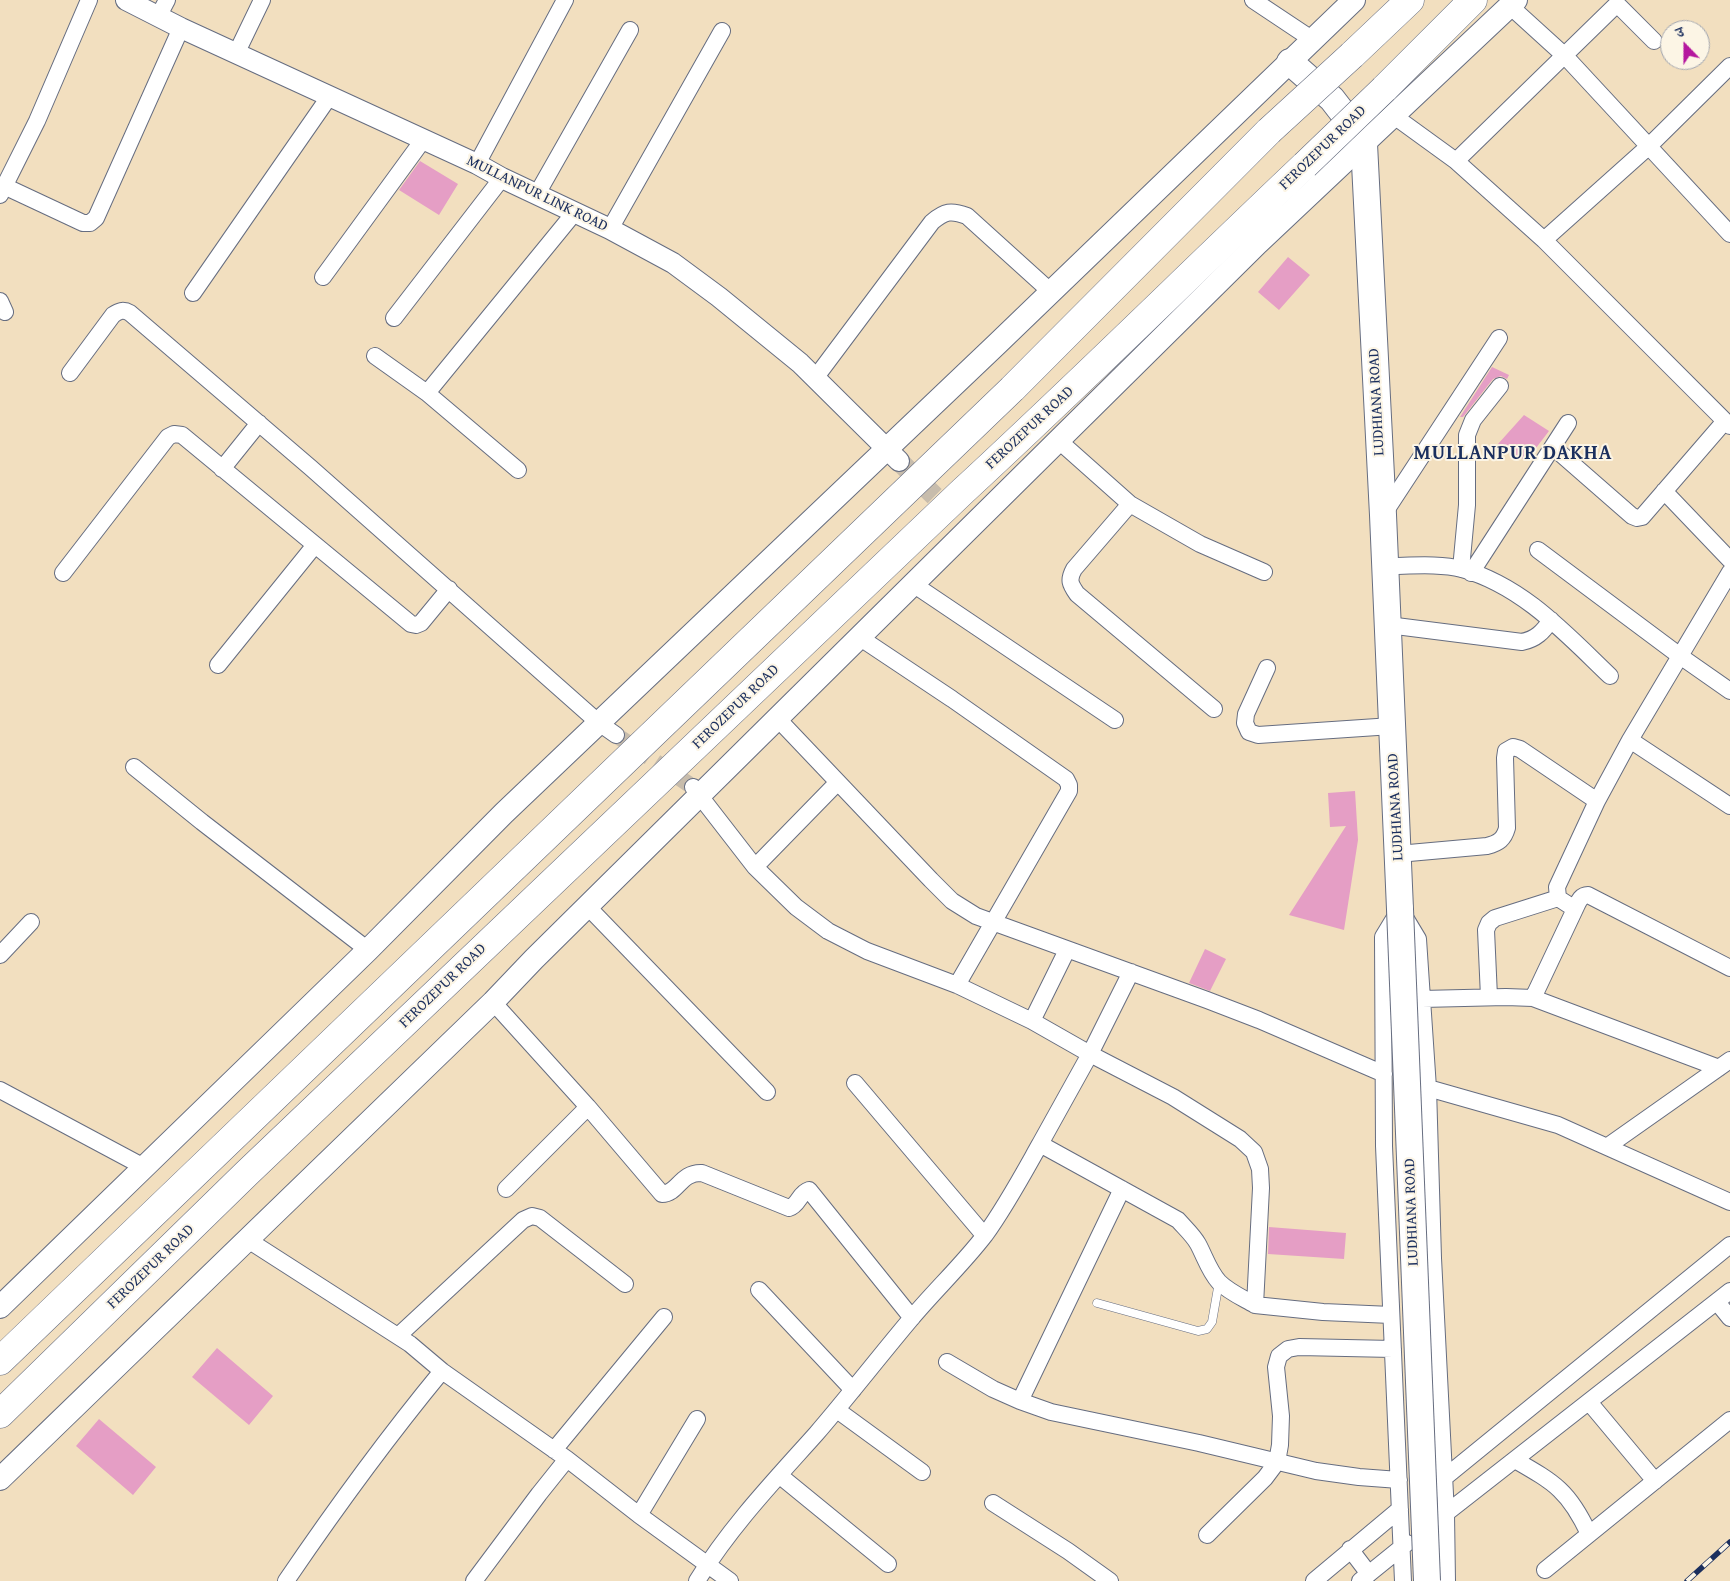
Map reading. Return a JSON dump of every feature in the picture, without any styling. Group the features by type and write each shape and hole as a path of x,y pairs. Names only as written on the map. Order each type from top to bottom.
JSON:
{"highway":[{"path":"0,1361 1005,396 1269,131 1410,0"},
{"name":"FEROZEPUR ROAD","path":"0,1414 247,1173 1306,165 1473,0"}],"main road":[{"path":"0,1307 368,950 474,842 607,729 893,455 1051,292 1354,0"},
{"path":"0,1479 493,1002 696,791 777,718 913,584 964,524 1058,440 1258,243 1513,3"},
{"name":"LUDHIANA ROAD","path":"1290,62 1332,99 1356,130 1364,144 1388,625 1427,1581"}],"street":[{"path":"89,0 37,121 2,191 83,223 90,223 96,218 181,28"},
{"name":"MULLANPUR LINK ROAD","path":"126,0 163,9 181,28 476,164 610,229 672,263 719,297 800,363 893,455"},
{"path":"236,54 262,0"},
{"path":"476,164 565,0"},
{"path":"1253,0 1313,40"},
{"path":"1456,160 1620,2 1654,41"},
{"path":"1513,3 1565,56 1730,234"},
{"path":"537,194 630,30"},
{"path":"610,229 722,32"},
{"path":"1544,240 1648,146 1730,66"},
{"path":"194,293 329,96"},
{"path":"1394,116 1456,160 1544,240 1727,423 1642,517 1636,518 1553,446"},
{"path":"323,277 423,140"},
{"path":"394,318 502,178"},
{"path":"427,393 575,212"},
{"path":"816,377 932,222 942,214 955,212 967,216 1051,292"},
{"path":"70,373 113,315 124,310 130,312 260,423 607,729"},
{"path":"1383,515 1499,338"},
{"path":"375,356 427,393 518,470"},
{"path":"1466,571 1467,435 1473,420 1500,386"},
{"path":"1466,571 1568,422"},
{"path":"222,469 260,423"},
{"path":"63,573 168,438 174,434 182,435 411,624 421,623 449,589"},
{"path":"1058,440 1130,504 1200,544 1264,572"},
{"path":"1664,491 1730,560"},
{"path":"1130,504 1074,569 1070,576 1071,585 1077,594 1214,709"},
{"path":"218,665 315,545"},
{"path":"1538,550 1730,691"},
{"path":"1385,566 1440,566 1466,571 1520,595 1551,620 1610,676"},
{"path":"1558,898 1557,887 1597,800 1630,740 1730,572"},
{"path":"913,584 1115,720"},
{"path":"1388,625 1522,642 1532,640 1542,632 1551,620"},
{"path":"858,637 952,699 1066,779 1069,785 1069,791 957,985"},
{"path":"1267,668 1246,714 1245,723 1250,732 1258,735 1392,726"},
{"path":"777,718 952,901 976,916 1259,1020 1384,1074"},
{"path":"1630,740 1730,806"},
{"path":"1398,854 1488,846 1504,838 1508,828 1505,758 1506,751 1513,747 1520,749 1597,800"},
{"path":"134,767 368,950"},
{"path":"755,867 838,783"},
{"path":"696,791 755,867 796,907 828,931 867,951 957,985 1032,1021 1090,1054 1173,1097 1240,1139 1254,1152 1260,1168 1261,1188 1255,1305"},
{"path":"1533,998 1581,897 1588,895 1730,968"},
{"path":"1558,898 1575,909"},
{"path":"1489,997 1486,930 1489,923 1495,918 1558,898"},
{"path":"587,906 767,1092"},
{"path":"1403,1581 1384,1146 1383,937 1400,909 1418,939 1428,1088 1433,1258 1446,1514 1447,1581"},
{"path":"0,955 31,922"},
{"path":"1032,1021 1068,950"},
{"path":"697,1581 707,1564 738,1523 837,1410 912,1318 955,1271 1008,1202 1090,1054 1131,972"},
{"path":"1422,999 1533,998 1724,1064"},
{"path":"493,1002 588,1107 662,1194 669,1193 685,1178 694,1173 702,1173 789,1208 795,1204 804,1192 809,1190 912,1318"},
{"path":"1608,1146 1724,1064"},
{"path":"855,1083 984,1235"},
{"path":"1428,1088 1558,1125 1730,1202"},
{"path":"0,1090 144,1167"},
{"path":"506,1189 588,1107"},
{"path":"1040,1144 1178,1220 1190,1232 1198,1244 1210,1270 1219,1282 1255,1305 1323,1312 1391,1315"},
{"path":"1020,1401 1122,1189"},
{"path":"398,1336 523,1220 532,1216 540,1218 625,1284"},
{"path":"248,1240 410,1344 442,1371 561,1454 639,1515 730,1581"},
{"path":"1444,1478 1730,1245"},
{"path":"759,1290 853,1390"},
{"path":"1350,1549 1365,1577 1730,1291"},
{"path":"1717,1302 1730,1318"},
{"path":"474,1581 539,1494 561,1454 664,1317"},
{"path":"1207,1535 1265,1478 1277,1462 1280,1445 1281,1416 1276,1367 1279,1356 1288,1350 1299,1348 1393,1348"},
{"path":"947,1362 993,1389 1051,1412 1316,1471 1399,1480"},
{"path":"286,1581 355,1482 402,1419 442,1371"},
{"path":"1590,1402 1655,1481"},
{"path":"837,1410 922,1472"},
{"path":"639,1515 698,1420"},
{"path":"1545,1570 1730,1420"},
{"path":"1515,1460 1561,1489 1573,1503 1589,1534"},
{"path":"779,1475 888,1564"},
{"path":"994,1503 1110,1581"},
{"path":"1314,1581 1400,1509"}],"lane":[{"path":"1097,1303 1198,1331 1206,1328 1212,1322 1219,1282"}],"building":[{"path":"420,161 458,184 439,215 399,190"},
{"path":"1288,257 1310,275 1279,310 1258,292"},
{"path":"1492,367 1509,375 1507,379 1501,376 1493,379 1463,417 1460,417"},
{"path":"1524,415 1549,431 1526,461 1498,444"},
{"path":"1355,791 1358,840 1344,930 1289,915 1346,826 1330,827 1328,793"},
{"path":"1205,949 1226,959 1210,991 1189,983"},
{"path":"1269,1227 1346,1233 1344,1259 1268,1254"},
{"path":"217,1348 273,1396 249,1425 192,1377"},
{"path":"99,1419 156,1467 133,1495 76,1446"}],"tunnel":[{"path":"899,461 959,520"},
{"path":"616,735 693,787"}],"railway":[{"path":"1687,1581 1730,1542"}],"district":[{"name":"MULLANPUR DAKHA","path":"1513,454"}]}
